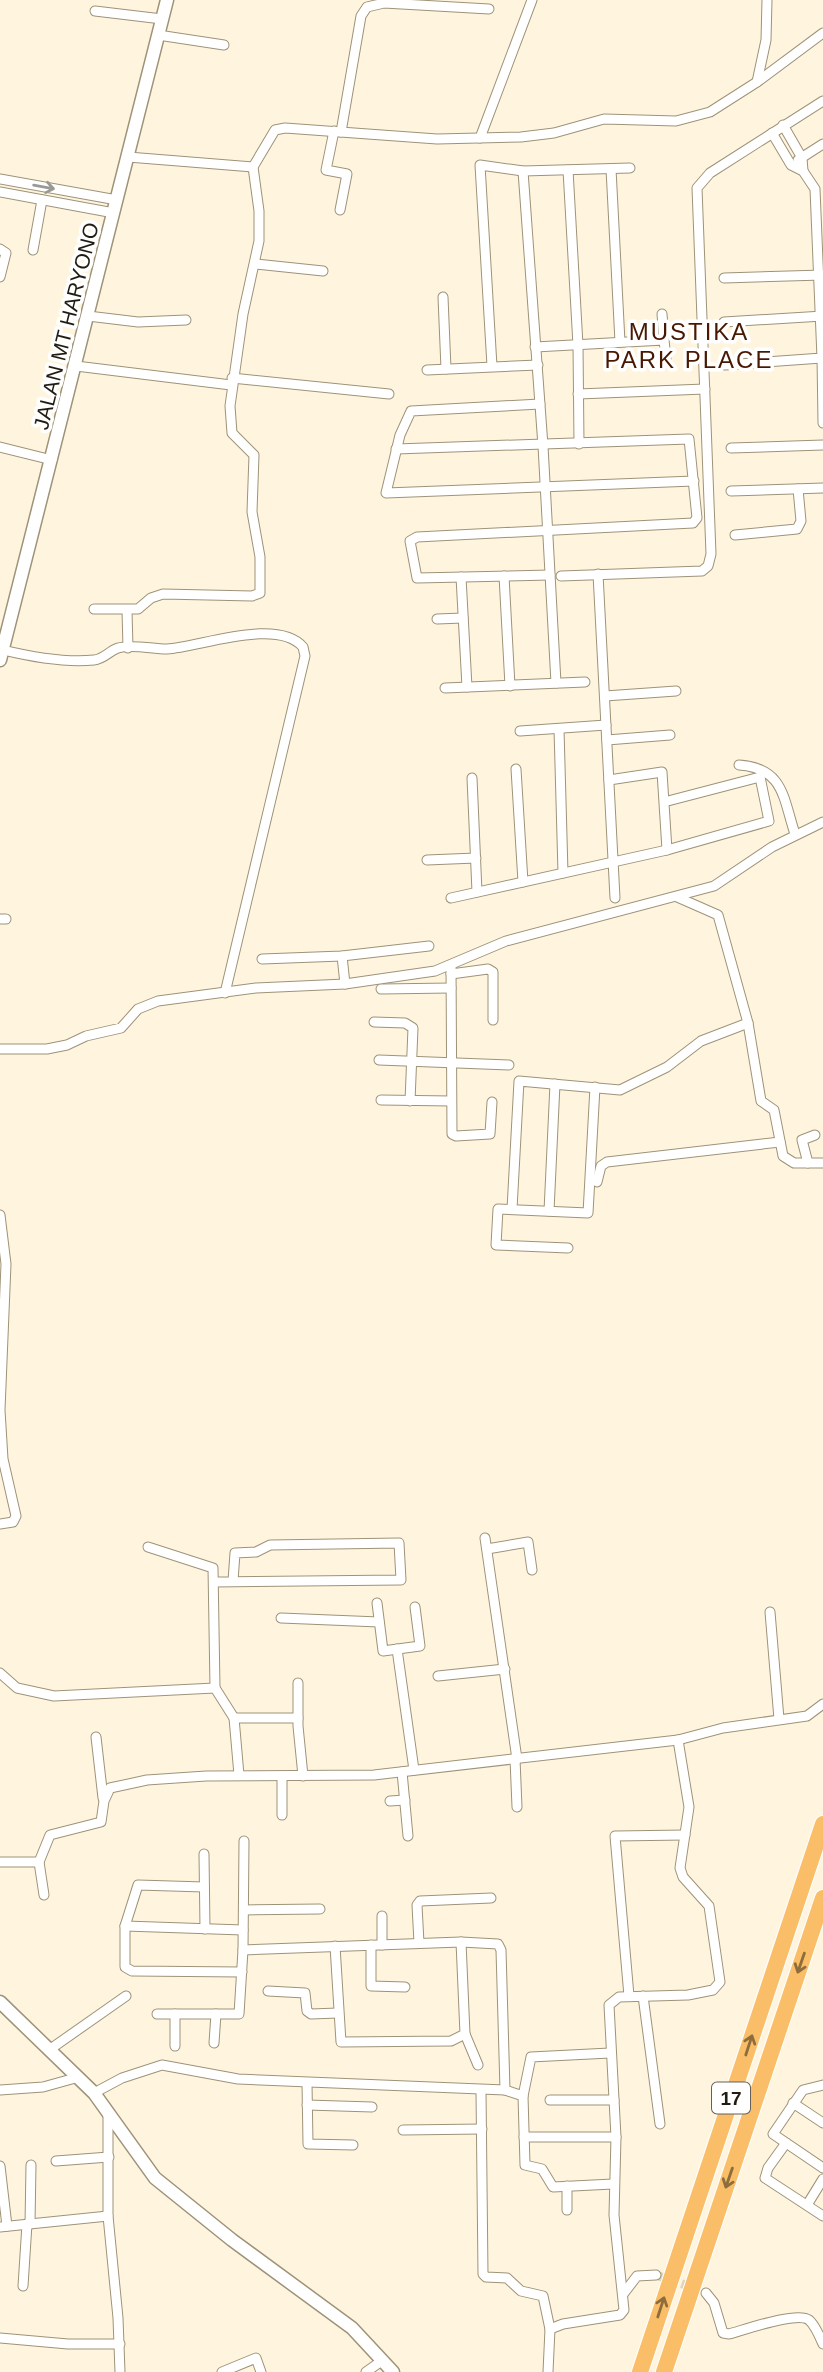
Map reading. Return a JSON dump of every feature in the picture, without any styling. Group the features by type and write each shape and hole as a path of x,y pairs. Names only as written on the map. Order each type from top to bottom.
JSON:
{"highway":[{"name":"17","path":"640,2372 823,1824"},
{"name":"17","path":"664,2372 823,1898"}],"main road":[{"name":"JALAN MT HARYONO","path":"1,655 167,0"},
{"path":"0,2002 94,2093 155,2178 232,2240 352,2328 393,2372"}],"street":[{"path":"480,138 532,0"},
{"path":"757,82 766,40 767,0"},
{"path":"340,210 347,174 326,170 337,132 361,16 367,7 384,3 489,9"},
{"path":"95,11 162,19"},
{"path":"94,609 138,609 151,598 163,594 252,596 260,593 260,557 252,512 254,455 232,433 229,416 232,382 256,264 259,211 253,167 278,129 437,139 554,132 604,119 676,121 710,112 757,82 823,33"},
{"path":"158,35 224,46"},
{"path":"561,576 702,571 708,566 711,554 697,188 710,173 823,101"},
{"path":"783,125 802,158 803,171"},
{"path":"772,132 791,164 803,171 819,189 823,424"},
{"path":"791,164 823,144"},
{"path":"128,157 253,167"},
{"path":"492,366 479,167 481,165 523,171 630,168"},
{"path":"611,169 620,342"},
{"path":"568,170 578,345 579,444"},
{"path":"523,171 538,365 556,683"},
{"path":"2,179 116,207 42,200 0,191 2,179"},
{"path":"33,250 42,200"},
{"path":"0,249 6,253 7,260 0,277"},
{"path":"256,264 323,271"},
{"path":"724,278 821,275"},
{"path":"443,297 446,369"},
{"path":"662,314 666,358"},
{"path":"88,316 138,322 186,320"},
{"path":"724,321 821,316"},
{"path":"535,348 664,340"},
{"path":"725,365 822,359"},
{"path":"427,370 538,365"},
{"path":"76,366 388,394"},
{"path":"578,394 705,389"},
{"path":"540,404 411,411 396,449 385,489 387,494 694,481"},
{"path":"396,449 543,446 687,438 692,443 697,517 693,523 411,539 416,578 550,575"},
{"path":"731,448 823,445"},
{"path":"0,447 52,460"},
{"path":"731,491 823,488"},
{"path":"735,535 797,528 801,521 797,489"},
{"path":"598,574 615,898"},
{"path":"461,576 467,687"},
{"path":"504,576 510,686"},
{"path":"127,611 128,648"},
{"path":"437,619 463,618"},
{"path":"1,655 100,659 119,648 172,648 212,639 257,635 291,638 303,647 305,656 293,710 225,993"},
{"path":"445,688 585,682"},
{"path":"605,696 676,691"},
{"path":"520,731 606,725"},
{"path":"559,729 563,873"},
{"path":"607,740 670,735"},
{"path":"739,765 764,768 774,779 795,834"},
{"path":"516,769 523,882"},
{"path":"609,780 663,772 667,850"},
{"path":"451,898 667,850 769,821 760,777 664,802"},
{"path":"472,778 477,892"},
{"path":"451,969 506,941 677,897 726,880 795,834 823,822"},
{"path":"427,860 476,858"},
{"path":"677,897 718,915 748,1023 761,1101 775,1110 780,1142 788,1161 823,1163"},
{"path":"262,960 342,956 429,946"},
{"path":"342,956 345,984"},
{"path":"0,1049 60,1047 121,1028 138,1009 148,1004 225,993 345,984 451,969 488,969 493,972 493,1020"},
{"path":"451,969 452,1132 456,1136 490,1134 492,1102"},
{"path":"381,989 452,988"},
{"path":"374,1022 410,1024 410,1101"},
{"path":"512,1209 519,1081 620,1090 667,1067 701,1041 748,1023"},
{"path":"379,1060 509,1065"},
{"path":"550,1211 555,1084"},
{"path":"568,1248 496,1245 498,1209 588,1213 595,1087"},
{"path":"381,1100 451,1101"},
{"path":"808,1163 802,1140 815,1135"},
{"path":"597,1182 601,1166 607,1163 780,1142"},
{"path":"0,1215 6,1264 0,1410 3,1459 16,1516 13,1522 0,1524"},
{"path":"485,1538 516,1759 517,1807"},
{"path":"487,1549 528,1542 532,1570"},
{"path":"214,1582 401,1580 399,1543 270,1545 256,1552 235,1553 233,1581"},
{"path":"148,1547 211,1566 214,1582 212,1605 215,1688 234,1718 239,1775"},
{"path":"377,1603 383,1651 420,1646 415,1607"},
{"path":"770,1612 779,1719"},
{"path":"281,1618 379,1622"},
{"path":"397,1649 414,1770"},
{"path":"438,1676 505,1670"},
{"path":"0,1673 17,1688 54,1696 215,1688"},
{"path":"298,1683 303,1776"},
{"path":"104,1801 110,1788 147,1780 239,1775 303,1776 402,1772 678,1740 723,1728 807,1717 823,1704"},
{"path":"234,1718 298,1718"},
{"path":"44,1895 38,1862 50,1835 101,1822 104,1801 96,1737"},
{"path":"550,2329 563,2324 622,2315 624,2293 613,2184 616,2137 610,2053 610,2005 615,1999 629,1996 688,1995 717,1989 720,1982 709,1906 681,1874 688,1793 678,1740"},
{"path":"402,1772 408,1836"},
{"path":"282,1776 282,1815"},
{"path":"390,1801 405,1800"},
{"path":"629,1996 615,1836 685,1835"},
{"path":"157,2014 239,2014 243,1950 244,1841"},
{"path":"204,1854 205,1929"},
{"path":"0,1861 38,1862"},
{"path":"204,1887 139,1884 125,1926 125,1967 129,1971 242,1972"},
{"path":"419,1943 417,1905 420,1901 491,1898"},
{"path":"244,1910 320,1909"},
{"path":"382,1916 382,1945"},
{"path":"125,1926 243,1930"},
{"path":"461,1941 465,2034 478,2065"},
{"path":"243,1950 461,1941 495,1943 501,1948 505,2090"},
{"path":"371,1945 371,1986 405,1987"},
{"path":"335,1946 342,2043 451,2041 465,2034"},
{"path":"268,1991 305,1993 307,2011 311,2014 338,2013"},
{"path":"49,2050 126,1996"},
{"path":"643,1996 660,2124"},
{"path":"175,2014 175,2046"},
{"path":"214,2043 216,2014"},
{"path":"610,2053 531,2057 523,2096 524,2164 542,2169 553,2187 613,2184"},
{"path":"94,2093 122,2078 162,2065 180,2066 210,2077 505,2090 523,2096"},
{"path":"0,2090 43,2087 79,2077"},
{"path":"307,2083 308,2144 353,2146"},
{"path":"823,2085 803,2090 773,2134 823,2168"},
{"path":"481,2091 483,2274 486,2277 507,2278 521,2291 542,2296 550,2329 548,2372"},
{"path":"550,2100 614,2100"},
{"path":"793,2103 823,2123"},
{"path":"307,2105 372,2107"},
{"path":"108,2111 108,2216 120,2344 120,2372"},
{"path":"403,2130 482,2129"},
{"path":"524,2137 616,2137"},
{"path":"786,2143 768,2168 765,2178 823,2216"},
{"path":"56,2161 109,2157"},
{"path":"23,2286 31,2165"},
{"path":"0,2166 4,2226 108,2216"},
{"path":"807,2205 823,2179"},
{"path":"567,2186 567,2210"},
{"path":"624,2293 637,2276 656,2275"},
{"path":"706,2293 714,2303 723,2333 729,2334 780,2320 804,2318 810,2321 823,2344"},
{"path":"0,2337 68,2344 120,2344"},
{"path":"222,2372 256,2358 261,2372"},
{"path":"366,2372 383,2360"}],"tunnel":[{"path":"656,2275 694,2288"}],"district":[{"name":"MUSTIKA PARK PLACE","path":"689,345"}]}
